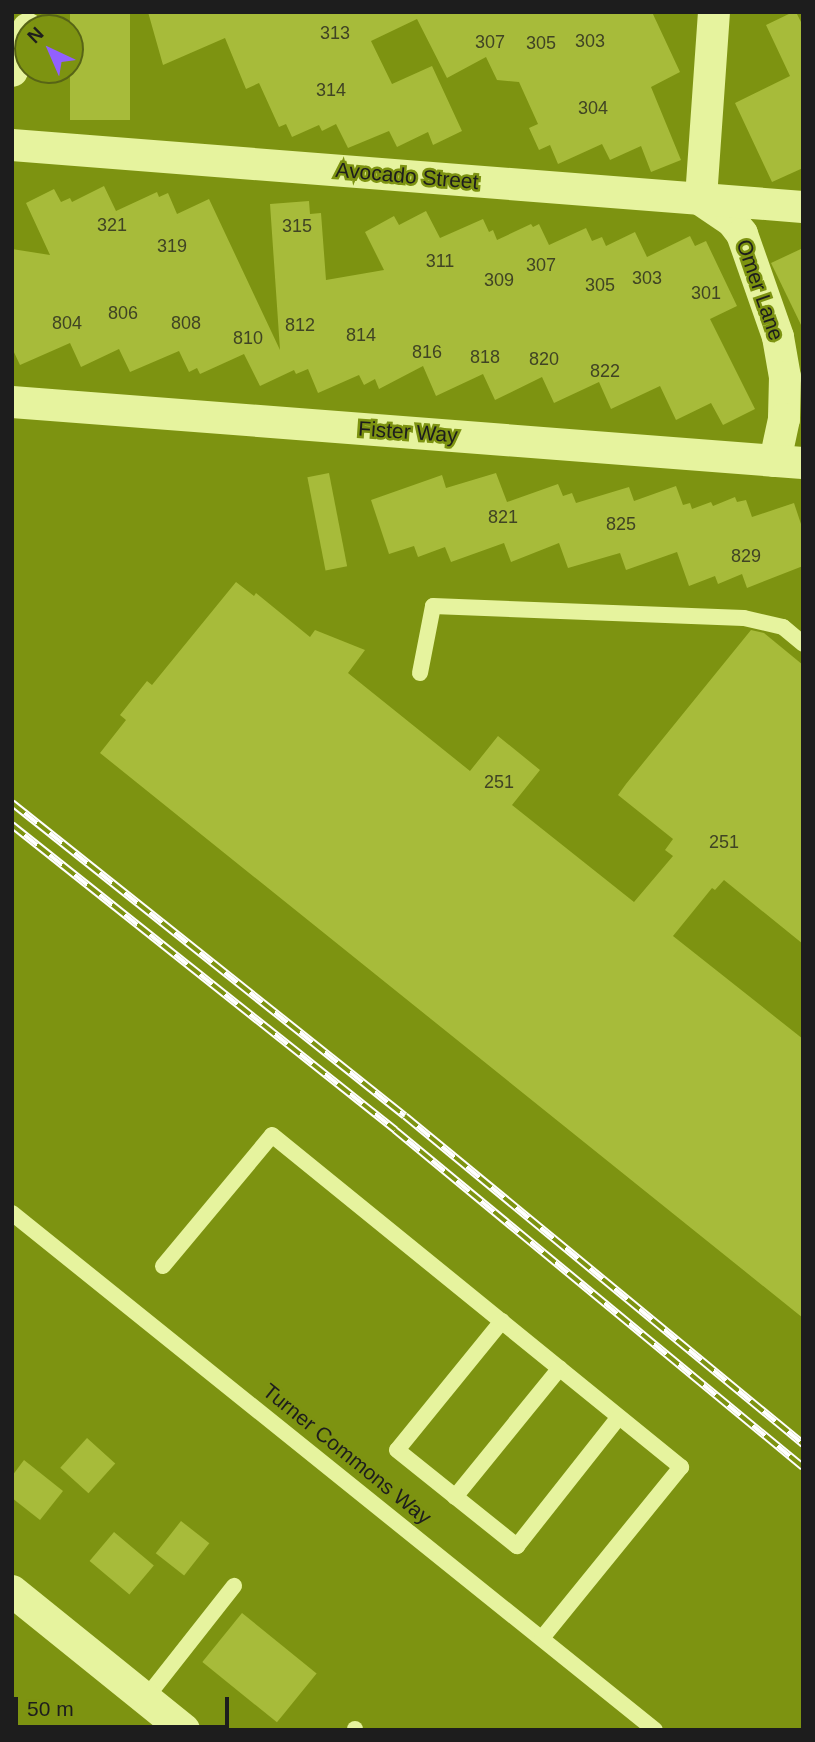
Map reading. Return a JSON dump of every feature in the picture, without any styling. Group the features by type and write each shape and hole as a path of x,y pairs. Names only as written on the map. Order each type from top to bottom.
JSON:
{"street":[{"path":"701,200 714,12"},
{"name":"Avocado Street","path":"12,145 803,207"},
{"name":"Omer Lane","path":"701,200 732,221 741,234 778,337 785,377 784,419 789,462"},
{"name":"Fister Way","path":"12,402 789,462"},
{"path":"12,1591 184,1730"}],"lane":[{"path":"419,673 433,606 744,618 783,627 803,644"},
{"path":"163,1266 272,1135 681,1467 542,1638"},
{"name":"Turner Commons Way","path":"12,1213 655,1730"},
{"path":"502,1321 397,1450 517,1546 619,1417"},
{"path":"455,1497 560,1368"},
{"path":"145,1699 234,1586"}],"building":[{"path":"130,12 130,120 70,120 70,84 84,84 84,14 70,14"},
{"path":"148,12 652,12 680,72 651,87 681,160 651,172 641,146 610,160 602,144 558,164 550,145 539,150 529,128 538,124 519,82 497,80 486,57 447,78 417,19 371,41 392,84 432,66 462,131 433,145 428,132 397,147 389,131 348,148 336,124 322,131 319,125 292,137 286,124 279,127 259,83 246,89 225,38 163,65"},
{"path":"796,12 803,26 803,168 772,182 735,103 790,76 766,25"},
{"path":"104,186 116,211 157,192 159,197 168,193 177,214 209,199 280,350 270,204 309,201 310,214 321,213 326,280 384,270 365,232 394,216 399,225 426,211 440,238 483,219 489,232 493,230 497,240 531,224 533,227 539,224 549,245 586,228 592,241 602,237 606,246 635,232 647,257 690,236 695,246 706,241 737,306 710,319 755,409 723,425 711,403 676,420 660,386 611,409 599,382 554,403 542,377 495,400 483,374 436,396 423,366 379,389 375,379 364,385 359,375 318,393 308,369 296,374 294,370 260,386 244,354 200,374 197,368 189,372 179,351 130,372 119,349 81,367 70,343 20,365 12,348 12,249 50,255 26,203 54,189 61,202 70,198 72,202"},
{"path":"803,248 803,329 771,263"},
{"path":"329,473 347,566 326,570 307,477"},
{"path":"496,473 507,502 558,484 563,496 572,493 576,503 629,487 634,501 676,486 683,505 690,503 692,509 711,502 713,506 735,497 737,502 746,500 752,517 794,503 803,530 803,566 747,588 742,574 718,584 715,576 689,586 677,552 626,570 620,553 568,568 559,543 511,562 504,543 451,562 445,547 418,557 414,546 389,554 371,500 442,475 446,488"},
{"path":"236,582 254,596 256,593 310,637 315,630 365,650 348,673 470,771 498,736 540,770 512,805 634,902 673,856 665,850 673,839 618,795 751,630 764,633 803,665 803,944 724,880 715,890 712,888 673,936 803,1039 803,1318 100,753 126,720 120,715 147,681 152,685"},
{"path":"87,1438 115,1463 88,1493 60,1468"},
{"path":"24,1460 63,1491 40,1520 12,1498 12,1476"},
{"path":"181,1521 209,1543 184,1575 156,1553"},
{"path":"114,1532 154,1565 129,1595 90,1561"},
{"path":"242,1613 317,1673 277,1722 202,1662"}],"railway":[{"path":"12,803 405,1116 803,1444"},
{"path":"12,825 395,1130 803,1467"}]}
